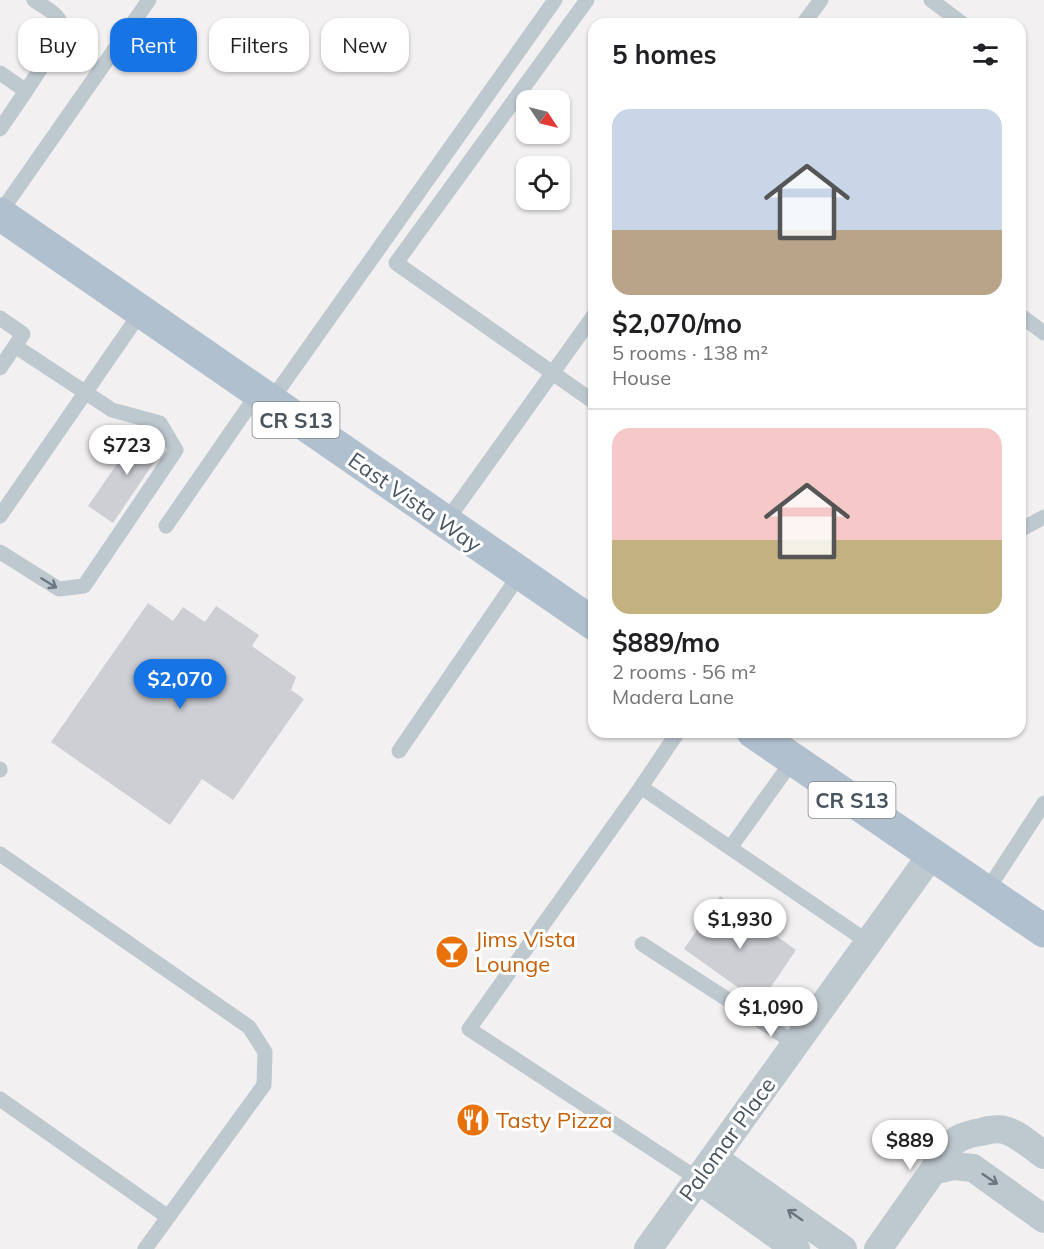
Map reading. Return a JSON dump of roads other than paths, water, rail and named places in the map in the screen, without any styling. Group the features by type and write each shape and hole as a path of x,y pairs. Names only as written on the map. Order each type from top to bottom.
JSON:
{"main road":[{"name":"East Vista Way","path":"0,213 588,620"},
{"name":"CR S13","path":"762,738 1044,931"}],"street":[{"name":"Palomar Place","path":"648,1249 932,854"},
{"path":"878,1249 933,1171 944,1150 954,1140 968,1134 1005,1130 1044,1155"},
{"path":"933,1171 954,1166 973,1168 1044,1219"},
{"path":"706,1168 796,1249"},
{"path":"706,1168 843,1249"}],"lane":[{"path":"0,129 63,34 64,28 58,18 34,0"},
{"path":"0,213 148,0"},
{"path":"166,526 264,397 555,0"},
{"path":"587,0 396,263 588,398"},
{"path":"807,18 820,0"},
{"path":"940,3 956,18"},
{"path":"0,73 26,91"},
{"path":"0,516 141,312"},
{"path":"0,318 23,334 0,368"},
{"path":"1026,320 1044,333"},
{"path":"445,523 588,323"},
{"path":"0,552 59,589 84,586 176,450 160,423 112,410 15,346"},
{"path":"1026,527 1044,517"},
{"path":"399,751 520,574"},
{"path":"674,738 469,1029 706,1168"},
{"path":"730,848 793,760"},
{"path":"641,787 868,942"},
{"path":"986,892 1044,803"},
{"path":"0,854 249,1027 266,1052 264,1085 145,1249"},
{"path":"642,944 796,1044"},
{"path":"0,1099 168,1217"}],"place":[{"name":"Jims Vista Lounge","path":"452,952"},
{"name":"Tasty Pizza","path":"473,1120"}]}
